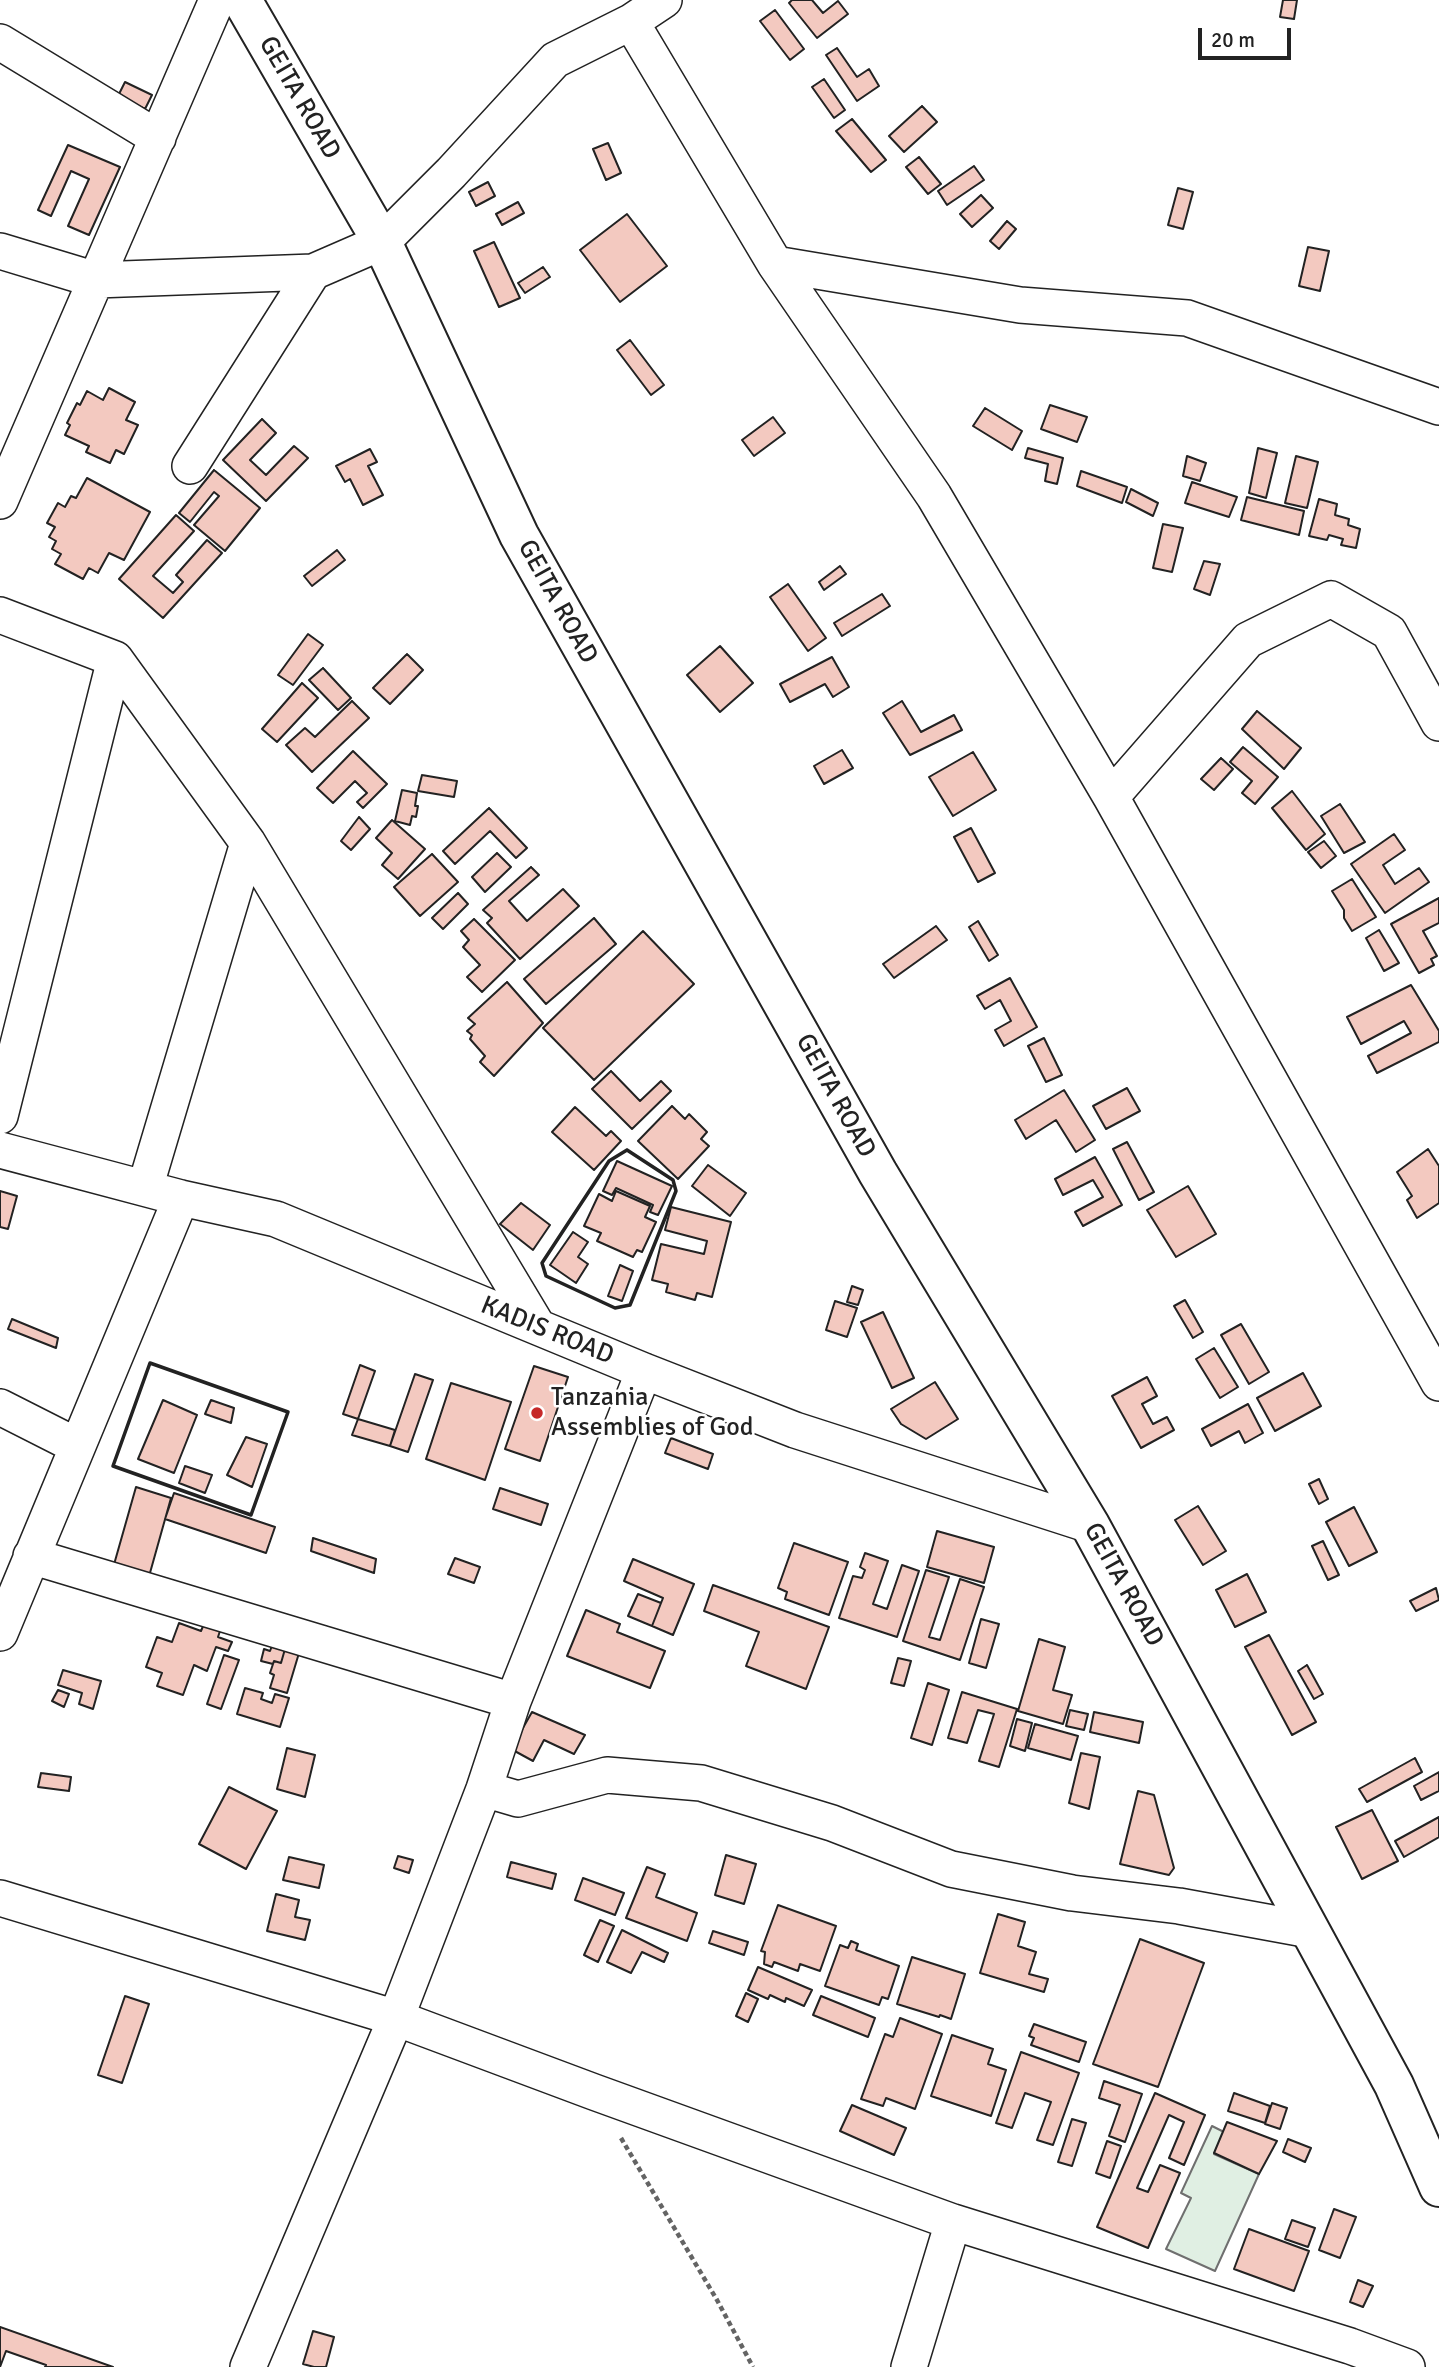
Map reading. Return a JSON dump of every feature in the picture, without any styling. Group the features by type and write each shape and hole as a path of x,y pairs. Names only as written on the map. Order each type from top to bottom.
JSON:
{"main road":[{"name":"GEITA ROAD","path":"242,0 382,242 526,547 878,1173 1090,1525 1394,2085 1439,2187"}],"street":[{"path":"0,501 218,0"},
{"path":"0,251 96,280 313,272 382,242 452,173 555,60 631,22 664,0"},
{"path":"631,22 775,264 933,496 1111,797 1439,1383"},
{"path":"0,42 158,138"},
{"path":"775,264 1020,305 1187,318 1439,407"},
{"path":"190,466 313,272"},
{"path":"1111,797 1248,640 1331,599 1389,632 1439,723"},
{"path":"0,615 115,659 248,843 538,1327"},
{"path":"0,1116 115,659"},
{"path":"145,1188 248,843"},
{"name":"KADIS ROAD","path":"0,1150 181,1198 276,1219 644,1371 795,1430 1090,1525"},
{"path":"0,1633 181,1198"},
{"path":"248,2367 396,2018 484,1789 513,1701 644,1371"},
{"path":"0,1407 77,1446"},
{"path":"31,1556 513,1701"},
{"path":"484,1789 518,1799 607,1775 701,1783 832,1824 951,1869 1072,1893 1179,1906 1310,1930"},
{"path":"0,1898 396,2018 953,2222 1350,2346 1408,2367"},
{"path":"909,2367 953,2222"}],"path":[{"path":"594,2092 718,2300 754,2367"}],"green space":[{"path":"1212,2126 1224,2132 1214,2154 1259,2174 1215,2271 1166,2249 1191,2198 1181,2193"}],"building":[{"path":"792,0 812,0 823,13 838,1 848,14 817,38 789,3"},
{"path":"1283,0 1297,0 1294,19 1280,17"},
{"path":"775,10 804,49 790,60 760,21"},
{"path":"837,48 857,77 869,69 879,86 857,101 826,55"},
{"path":"824,79 845,110 834,118 812,87"},
{"path":"125,82 152,95 145,109 118,96"},
{"path":"922,106 937,122 904,152 889,136"},
{"path":"852,119 886,160 871,172 836,131"},
{"path":"608,143 621,173 606,180 593,149"},
{"path":"68,145 120,167 89,235 68,226 89,179 71,171 51,216 38,210"},
{"path":"919,157 941,184 928,194 906,167"},
{"path":"974,166 984,180 947,205 938,191"},
{"path":"488,182 495,196 476,206 469,192"},
{"path":"1178,188 1193,192 1183,229 1168,225"},
{"path":"981,195 993,208 972,227 960,214"},
{"path":"518,202 524,213 502,225 496,214"},
{"path":"627,214 667,266 620,302 580,250"},
{"path":"1007,221 1016,229 999,249 990,241"},
{"path":"494,242 520,298 499,307 474,251"},
{"path":"1308,247 1329,251 1320,291 1299,286"},
{"path":"543,267 550,277 525,293 518,283"},
{"path":"630,340 664,385 651,395 617,350"},
{"path":"109,388 135,402 126,420 138,425 124,454 116,450 110,463 86,452 89,446 65,435 70,425 67,423 77,403 80,405 87,391 103,400"},
{"path":"1050,405 1087,417 1077,442 1041,429"},
{"path":"985,408 1022,431 1012,450 973,426"},
{"path":"773,417 785,433 754,456 742,440"},
{"path":"262,419 276,433 250,460 266,475 294,446 308,458 266,501 223,460"},
{"path":"1028,448 1063,458 1057,484 1045,481 1048,464 1025,458"},
{"path":"1258,448 1277,453 1266,498 1249,493"},
{"path":"370,449 377,462 368,466 383,495 363,505 350,479 345,482 336,466"},
{"path":"1187,456 1206,463 1200,481 1183,476"},
{"path":"1296,456 1318,462 1307,508 1285,503"},
{"path":"214,470 260,508 225,551 194,525 219,496 214,492 190,522 179,513"},
{"path":"1081,471 1127,487 1122,503 1077,486"},
{"path":"87,478 150,512 124,560 109,553 98,573 89,568 83,579 55,564 61,554 52,549 56,541 49,537 55,527 47,523 58,503 65,507 71,496 76,498"},
{"path":"1192,482 1237,497 1229,517 1185,503"},
{"path":"1131,489 1158,503 1153,516 1126,502"},
{"path":"1247,497 1304,511 1299,535 1241,520"},
{"path":"1319,499 1337,504 1335,515 1349,519 1348,525 1360,529 1356,548 1341,545 1343,539 1329,535 1327,540 1309,536"},
{"path":"176,515 194,531 153,576 173,593 183,582 176,575 207,540 222,553 163,618 119,579"},
{"path":"1163,524 1183,528 1172,572 1153,568"},
{"path":"337,550 345,560 312,586 304,576"},
{"path":"1204,561 1220,564 1210,595 1194,589"},
{"path":"840,566 846,574 824,590 819,582"},
{"path":"788,584 826,638 808,651 770,597"},
{"path":"882,594 890,606 842,636 834,623"},
{"path":"308,634 323,645 293,685 278,675"},
{"path":"720,646 753,683 720,712 687,675"},
{"path":"407,654 423,670 390,704 373,688"},
{"path":"832,657 849,687 833,697 825,684 790,702 780,684"},
{"path":"323,668 351,698 338,710 309,680"},
{"path":"302,683 318,698 277,742 262,729"},
{"path":"352,701 369,718 312,772 286,745 305,728 315,737"},
{"path":"902,701 921,732 954,715 962,730 910,755 883,713"},
{"path":"1257,711 1301,748 1284,769 1242,729"},
{"path":"1243,747 1278,777 1255,804 1242,793 1252,781 1230,762"},
{"path":"842,750 853,768 824,784 814,766"},
{"path":"353,751 387,784 363,808 357,802 367,793 355,781 333,803 317,788"},
{"path":"973,752 996,790 953,816 929,777"},
{"path":"1221,758 1233,769 1214,790 1201,779"},
{"path":"422,775 457,781 454,797 418,791"},
{"path":"402,790 417,793 416,817 412,816 410,825 395,821"},
{"path":"1292,791 1325,834 1306,850 1272,808"},
{"path":"1340,804 1365,842 1344,853 1321,816"},
{"path":"489,808 527,848 516,858 490,831 455,864 443,851"},
{"path":"359,817 370,829 351,850 341,841"},
{"path":"392,820 425,849 398,879 382,865 392,853 376,838"},
{"path":"971,828 995,873 978,882 954,837"},
{"path":"1394,834 1405,850 1383,865 1395,884 1419,868 1429,882 1385,913 1351,864"},
{"path":"1324,841 1336,856 1321,868 1308,852"},
{"path":"497,853 511,867 485,892 472,877"},
{"path":"432,854 458,882 420,916 394,887"},
{"path":"531,867 539,875 509,901 527,921 563,889 579,906 520,959 487,923 492,918 483,910"},
{"path":"1352,879 1376,917 1352,931 1344,918 1344,910 1332,891"},
{"path":"458,893 468,904 443,929 432,918"},
{"path":"1439,898 1439,923 1423,931 1437,956 1431,959 1434,965 1419,973 1391,924"},
{"path":"594,918 616,944 546,1004 524,979"},
{"path":"474,919 515,960 482,992 467,977 480,965 463,947 469,940 461,931"},
{"path":"978,921 998,955 989,961 969,927"},
{"path":"936,926 947,940 894,978 883,964"},
{"path":"1379,930 1399,963 1384,971 1366,938"},
{"path":"643,931 694,984 594,1080 543,1028"},
{"path":"1010,978 1037,1027 1004,1046 995,1030 1011,1021 1000,1000 985,1009 977,996"},
{"path":"507,982 543,1023 494,1076 480,1062 485,1056 470,1039 472,1035 467,1031 475,1024 468,1018"},
{"path":"1411,985 1439,1031 1439,1042 1377,1073 1368,1056 1411,1033 1404,1021 1361,1044 1347,1017"},
{"path":"1044,1038 1062,1075 1046,1082 1028,1046"},
{"path":"611,1071 640,1101 661,1081 671,1091 632,1129 592,1089"},
{"path":"1127,1088 1140,1111 1106,1129 1093,1106"},
{"path":"1064,1090 1095,1140 1076,1152 1056,1120 1026,1139 1015,1120"},
{"path":"672,1106 685,1119 689,1114 707,1132 701,1139 709,1146 678,1179 638,1141"},
{"path":"575,1107 606,1136 611,1131 621,1141 594,1170 552,1132"},
{"path":"1127,1142 1154,1192 1139,1200 1113,1149"},
{"path":"1428,1149 1439,1166 1439,1203 1417,1218 1407,1200 1412,1196 1397,1172"},
{"path":"1095,1157 1122,1205 1083,1226 1075,1212 1103,1197 1093,1180 1063,1195 1055,1179"},
{"path":"617,1161 672,1186 658,1215 650,1212 653,1205 616,1188 612,1195 603,1191"},
{"path":"708,1165 746,1193 730,1216 692,1186"},
{"path":"1188,1186 1216,1234 1176,1257 1147,1210"},
{"path":"0,1191 17,1196 8,1229 0,1227"},
{"path":"616,1191 650,1206 645,1217 656,1222 642,1252 637,1250 633,1257 597,1241 601,1233 584,1226 599,1194 612,1201"},
{"path":"521,1203 550,1225 533,1250 500,1224"},
{"path":"671,1207 731,1222 712,1297 697,1293 695,1300 666,1292 668,1284 652,1280 661,1244 704,1254 707,1241 665,1230"},
{"path":"573,1232 588,1242 578,1257 588,1264 576,1283 550,1265"},
{"path":"620,1265 633,1271 622,1301 608,1296"},
{"path":"852,1286 863,1290 858,1305 847,1302"},
{"path":"1185,1300 1203,1332 1193,1338 1174,1306"},
{"path":"835,1301 857,1308 847,1337 826,1330"},
{"path":"883,1312 914,1378 892,1388 861,1322"},
{"path":"12,1319 58,1338 56,1348 8,1329"},
{"path":"1241,1324 1269,1372 1249,1384 1221,1335"},
{"path":"1214,1348 1238,1387 1220,1398 1196,1359"},
{"path":"360,1365 375,1371 358,1419 343,1414"},
{"name":"Tanzania Assemblies of God","path":"534,1366 568,1377 540,1461 505,1449"},
{"path":"1303,1373 1321,1406 1275,1431 1257,1398"},
{"path":"415,1374 433,1380 408,1452 390,1446"},
{"path":"1147,1377 1157,1396 1142,1404 1153,1424 1167,1417 1174,1430 1141,1448 1112,1396"},
{"path":"935,1382 958,1419 926,1439 901,1424 891,1409"},
{"path":"451,1383 511,1402 485,1480 426,1459"},
{"path":"163,1400 197,1415 174,1473 138,1459"},
{"path":"211,1400 234,1408 231,1423 205,1414"},
{"path":"1248,1404 1263,1433 1245,1443 1239,1431 1211,1446 1202,1429"},
{"path":"358,1419 395,1430 390,1446 352,1435"},
{"path":"246,1437 267,1444 252,1487 227,1475"},
{"path":"671,1438 713,1454 708,1469 665,1453"},
{"path":"185,1466 212,1475 205,1493 179,1483"},
{"path":"1319,1479 1328,1499 1319,1504 1309,1484"},
{"path":"136,1487 171,1498 148,1580 113,1568"},
{"path":"500,1488 548,1504 541,1525 493,1509"},
{"path":"174,1493 275,1527 266,1553 165,1519"},
{"path":"1198,1506 1226,1551 1203,1565 1175,1520"},
{"path":"1354,1507 1377,1552 1349,1566 1326,1522"},
{"path":"937,1531 994,1547 984,1583 927,1567"},
{"path":"313,1538 376,1559 374,1573 311,1551"},
{"path":"1323,1541 1339,1575 1328,1580 1312,1546"},
{"path":"794,1543 848,1562 829,1615 785,1599 787,1592 778,1588"},
{"path":"865,1553 888,1561 873,1604 887,1609 902,1565 919,1571 897,1637 839,1618 853,1576 862,1578 865,1570 860,1567"},
{"path":"455,1558 480,1567 474,1583 448,1574"},
{"path":"633,1559 694,1584 673,1635 652,1626 663,1598 624,1581"},
{"path":"926,1570 949,1577 929,1637 940,1640 960,1579 984,1587 960,1660 903,1641"},
{"path":"1247,1574 1266,1612 1235,1627 1216,1590"},
{"path":"713,1585 829,1627 806,1689 746,1666 759,1632 704,1611"},
{"path":"1436,1588 1439,1600 1416,1611 1410,1601"},
{"path":"638,1594 661,1603 652,1626 628,1616"},
{"path":"586,1610 620,1624 617,1632 665,1651 650,1688 567,1656"},
{"path":"206,1619 222,1625 218,1637 232,1642 228,1651 216,1647 207,1671 194,1665 183,1695 157,1686 162,1673 146,1667 157,1637 172,1642 179,1623 201,1631"},
{"path":"981,1619 999,1624 986,1668 969,1663"},
{"path":"1269,1635 1316,1722 1292,1735 1245,1647"},
{"path":"275,1638 285,1649 281,1663 261,1661 264,1649 270,1651"},
{"path":"1039,1639 1065,1647 1053,1690 1072,1695 1063,1724 1018,1711"},
{"path":"285,1649 299,1653 287,1693 270,1688 274,1675 270,1673 274,1661 281,1663"},
{"path":"224,1655 239,1660 221,1709 207,1704"},
{"path":"898,1658 911,1661 904,1686 891,1683"},
{"path":"1307,1665 1323,1694 1314,1699 1298,1671"},
{"path":"63,1670 101,1681 93,1709 79,1704 82,1693 58,1685"},
{"path":"928,1683 949,1690 932,1745 911,1738"},
{"path":"245,1688 263,1693 261,1699 272,1703 275,1694 289,1698 280,1727 237,1714"},
{"path":"58,1690 69,1694 64,1707 52,1701"},
{"path":"962,1692 1017,1709 999,1767 979,1761 994,1714 978,1710 967,1743 948,1738"},
{"path":"1070,1710 1088,1714 1084,1730 1066,1726"},
{"path":"532,1712 585,1735 574,1754 544,1740 533,1761 511,1749"},
{"path":"1094,1712 1143,1722 1139,1743 1090,1732"},
{"path":"1017,1719 1032,1723 1025,1751 1010,1746"},
{"path":"1035,1724 1078,1736 1071,1760 1028,1748"},
{"path":"287,1748 315,1755 305,1797 277,1789"},
{"path":"1081,1753 1100,1757 1089,1809 1069,1803"},
{"path":"1415,1758 1422,1772 1367,1802 1359,1789"},
{"path":"1439,1772 1439,1791 1421,1800 1414,1786"},
{"path":"41,1773 71,1777 69,1791 38,1787"},
{"path":"229,1787 277,1811 246,1869 199,1844"},
{"path":"1138,1791 1154,1795 1174,1868 1169,1875 1120,1864"},
{"path":"1372,1810 1398,1861 1362,1879 1336,1827"},
{"path":"1439,1817 1439,1837 1404,1857 1395,1841"},
{"path":"726,1855 756,1864 744,1904 715,1895"},
{"path":"398,1856 413,1860 409,1873 394,1868"},
{"path":"289,1857 324,1865 319,1888 283,1880"},
{"path":"511,1862 556,1874 552,1889 507,1877"},
{"path":"647,1867 665,1874 656,1897 697,1913 687,1941 626,1918"},
{"path":"583,1878 624,1893 615,1915 575,1900"},
{"path":"276,1894 299,1900 295,1917 310,1920 305,1940 267,1931"},
{"path":"778,1905 836,1926 820,1971 800,1964 798,1971 774,1962 772,1967 764,1964 765,1952 761,1951"},
{"path":"998,1914 1025,1922 1018,1946 1036,1952 1029,1974 1048,1979 1044,1992 980,1973"},
{"path":"600,1920 614,1926 598,1962 584,1955"},
{"path":"622,1930 668,1953 664,1962 642,1952 631,1973 607,1962"},
{"path":"713,1931 748,1942 744,1955 709,1943"},
{"path":"1140,1939 1204,1963 1158,2087 1093,2064"},
{"path":"851,1941 858,1944 856,1950 899,1966 888,1999 882,1997 879,2005 825,1986 840,1945 848,1948"},
{"path":"912,1957 965,1974 951,2019 897,2004"},
{"path":"758,1967 812,1990 804,2006 786,1998 785,2002 770,1995 768,1999 748,1990"},
{"path":"746,1993 758,1999 748,2022 736,2016"},
{"path":"125,1996 149,2004 122,2083 98,2075"},
{"path":"821,1996 875,2018 868,2037 813,2015"},
{"path":"900,2018 942,2034 915,2109 886,2098 883,2106 861,2099 885,2034 893,2037"},
{"path":"1034,2024 1086,2042 1079,2062 1031,2045 1034,2038 1029,2036"},
{"path":"952,2035 993,2049 988,2064 1006,2070 991,2116 931,2096"},
{"path":"1021,2052 1079,2073 1053,2145 1037,2140 1051,2102 1025,2093 1012,2128 996,2123"},
{"path":"1104,2081 1142,2094 1125,2142 1109,2136 1120,2105 1099,2098"},
{"path":"1155,2093 1205,2115 1184,2165 1169,2158 1184,2122 1169,2115 1137,2188 1148,2192 1160,2165 1180,2173 1148,2248 1097,2227"},
{"path":"1234,2093 1270,2106 1265,2123 1228,2111"},
{"path":"1272,2103 1287,2108 1280,2129 1265,2124"},
{"path":"852,2105 906,2128 894,2155 840,2131"},
{"path":"1072,2119 1086,2123 1072,2166 1058,2162"},
{"path":"1227,2122 1277,2141 1259,2174 1214,2153"},
{"path":"1288,2139 1311,2148 1305,2162 1283,2152"},
{"path":"1107,2141 1121,2146 1110,2178 1096,2173"},
{"path":"1334,2209 1356,2217 1340,2258 1319,2250"},
{"path":"1292,2220 1315,2228 1308,2247 1285,2239"},
{"path":"1249,2229 1309,2251 1294,2291 1234,2269"},
{"path":"1358,2280 1373,2286 1363,2307 1350,2302"},
{"path":"0,2327 113,2367 45,2367 46,2365 6,2351 0,2367"},
{"path":"313,2331 334,2337 326,2367 303,2364"}],"wall":[{"path":"627,1150 673,1180 676,1191 630,1305 615,1308 546,1276 542,1263 609,1161 627,1150"},
{"path":"150,1363 288,1412 251,1515 113,1466 150,1363"}],"place":[{"name":"Tanzania Assemblies of God","path":"537,1413"}]}
